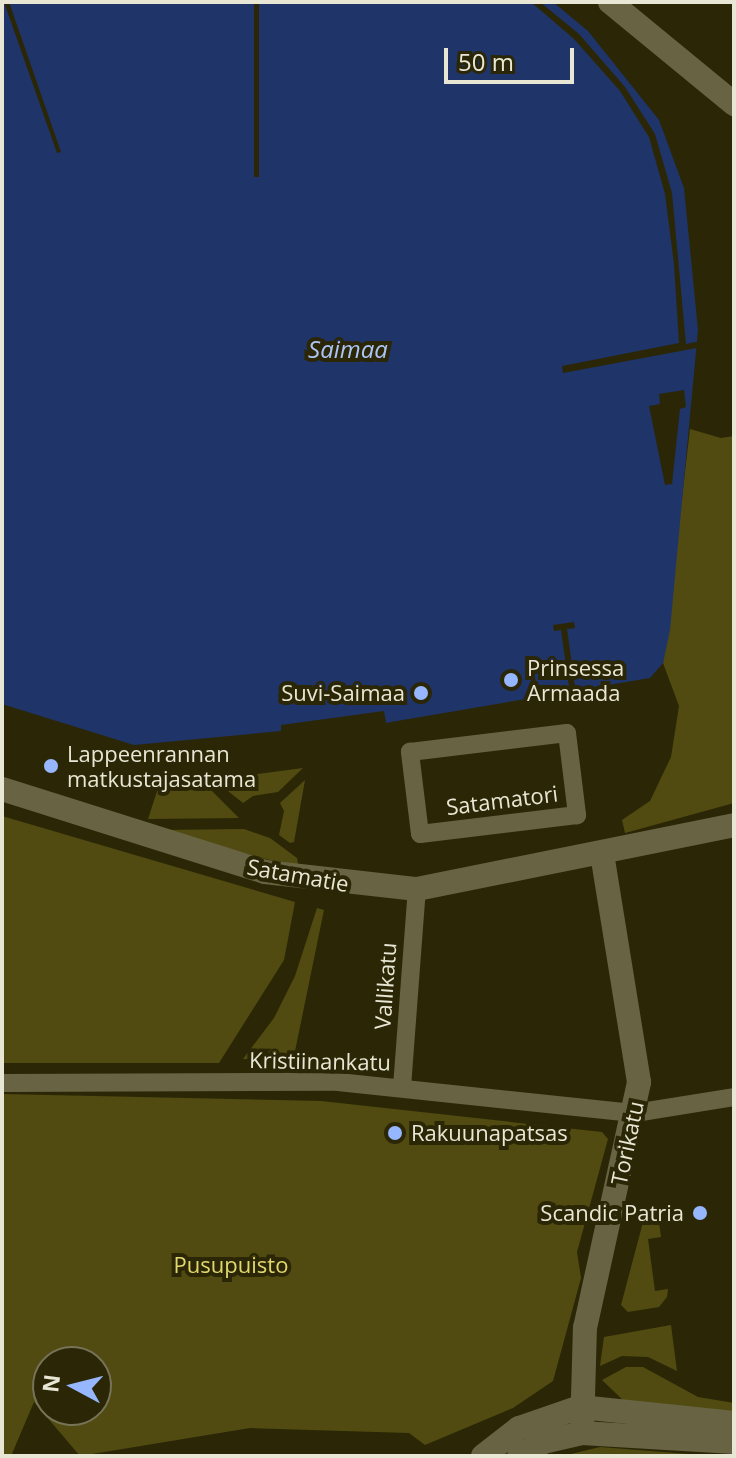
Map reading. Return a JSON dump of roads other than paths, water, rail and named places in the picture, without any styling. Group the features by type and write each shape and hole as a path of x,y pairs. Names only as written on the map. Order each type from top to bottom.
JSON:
{"street":[{"path":"610,2 734,104"},
{"name":"Satamatori","path":"567,733 577,815 420,834 410,752 567,733"},
{"name":"Satamatie","path":"2,789 265,872 417,889 734,825"},
{"name":"Torikatu","path":"582,1433 580,1407 585,1328 635,1113 639,1082 602,853"},
{"name":"Vallikatu","path":"402,1087 417,889"},
{"name":"Kristiinankatu","path":"2,1083 338,1082 635,1113 734,1097"},
{"path":"483,1456 519,1428 580,1407 734,1423"},
{"path":"519,1456 543,1442 582,1433 734,1442"}],"water":[{"name":"Saimaa","path":"2,2 553,2 588,31 659,120 684,188 698,330 670,630 663,663 650,678 386,723 384,711 281,725 281,731 134,745 2,704"}],"railway":[{"path":"230,1456 416,1456"}],"place":[{"name":"Prinsessa Armaada","path":"511,680"},
{"name":"Suvi-Saimaa","path":"421,693"},
{"name":"Lappeenrannan matkustajasatama","path":"51,766"},
{"name":"Rakuunapatsas","path":"395,1133"},
{"name":"Scandic Patria","path":"700,1213"}],"park label":[{"name":"Pusupuisto","path":"231,1265"}]}
